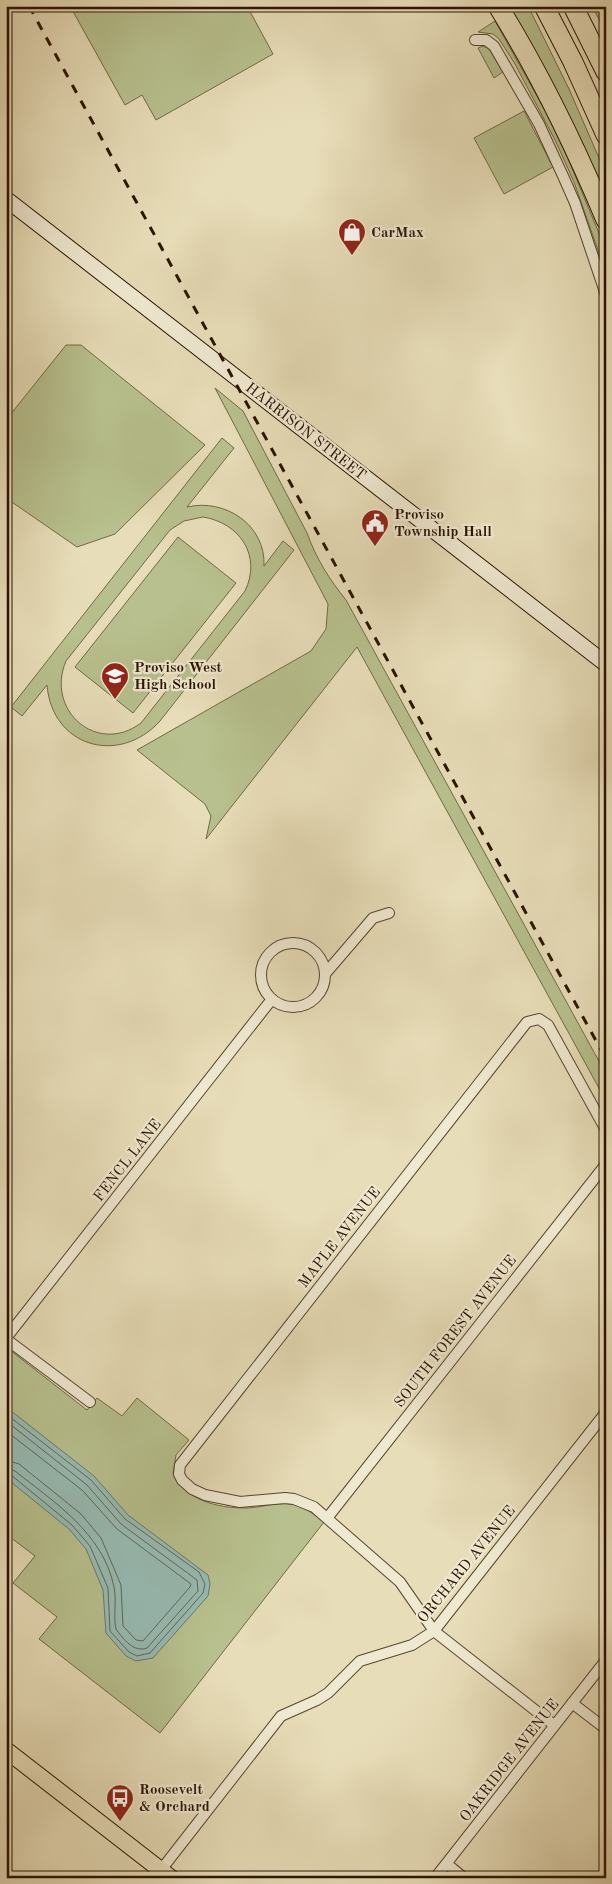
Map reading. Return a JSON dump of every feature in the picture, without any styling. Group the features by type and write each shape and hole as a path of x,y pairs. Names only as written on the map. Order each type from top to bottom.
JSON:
{"highway":[{"path":"498,6 540,77 568,132 606,220"},
{"path":"544,6 573,62 606,135"},
{"path":"574,6 606,72"}],"main road":[{"name":"HARRISON STREET","path":"6,199 606,664"},
{"path":"6,1750 166,1874"}],"street":[{"path":"475,40 486,40 494,46 539,124 575,203 606,295"},
{"path":"325,974 373,918 388,912"},
{"path":"295,943 309,947 320,958 325,974 322,989 310,1002 302,1006 286,1006 272,999 264,988 261,971 267,956 279,946 295,943"},
{"name":"FENCL LANE","path":"90,1402 6,1339 272,999"},
{"name":"MAPLE AVENUE","path":"328,1517 314,1507 294,1499 240,1502 205,1495 192,1489 182,1480 179,1474 180,1466 521,1029 534,1019 543,1021 548,1025 606,1130"},
{"name":"SOUTH FOREST AVENUE","path":"328,1517 606,1164"},
{"name":"ORCHARD AVENUE","path":"166,1874 281,1716 328,1693 360,1662 412,1646 434,1631 606,1412"},
{"path":"328,1517 400,1582 434,1631 554,1725"},
{"name":"OAKRIDGE AVENUE","path":"435,1878 606,1660"},
{"path":"572,1703 606,1730"},
{"path":"447,1864 464,1878"}],"green space":[{"path":"70,6 75,6 78,10 85,6 247,6 273,54 156,120 142,95 125,105"},
{"path":"508,6 527,6 531,12 569,89 606,174 606,196 555,88"},
{"path":"592,6 606,6 606,33"},
{"path":"495,21 547,114 569,161 606,250 606,273 574,182 556,142 515,64 499,39 493,34 478,32"},
{"path":"483,46 489,49 503,72 494,78 478,48"},
{"path":"524,111 553,167 504,194 474,138"},
{"path":"66,345 81,345 205,445 115,534 77,547 6,498 6,420"},
{"path":"215,388 243,411 307,533 319,560 346,600 606,1074 606,1101 357,647 206,839 211,816 205,804 137,750 311,651 326,629 328,604"},
{"path":"222,438 234,448 187,507 201,505 215,507 229,511 240,518 251,527 258,538 263,551 264,566 283,541 294,550 160,721 144,735 126,743 108,746 90,743 74,736 61,723 52,706 47,685 22,716 11,707","holes":["203,517 216,520 228,526 237,534 249,554 250,578 245,591 141,723 124,732 108,734 92,731 79,723 69,711 63,696 61,679 66,661 170,530 184,521"]},
{"path":"178,537 236,583 133,713 75,667"},
{"path":"6,1347 87,1410 97,1398 122,1416 137,1398 189,1440 176,1455 173,1474 186,1490 203,1501 234,1508 291,1504 304,1508 324,1522 160,1733 39,1639 57,1617 13,1583 35,1556 6,1534"}],"water":[{"path":"6,1407 94,1476 128,1515 208,1575 210,1584 208,1596 153,1658 136,1661 126,1656 106,1633 103,1590 86,1549 69,1529 6,1478"}],"railway":[{"path":"29,6 606,1059"}],"place":[{"name":"CarMax","path":"352,256"},
{"name":"Proviso Township Hall","path":"375,547"},
{"name":"Proviso West High School","path":"115,700"},
{"name":"Roosevelt & Orchard","path":"120,1822"}]}
